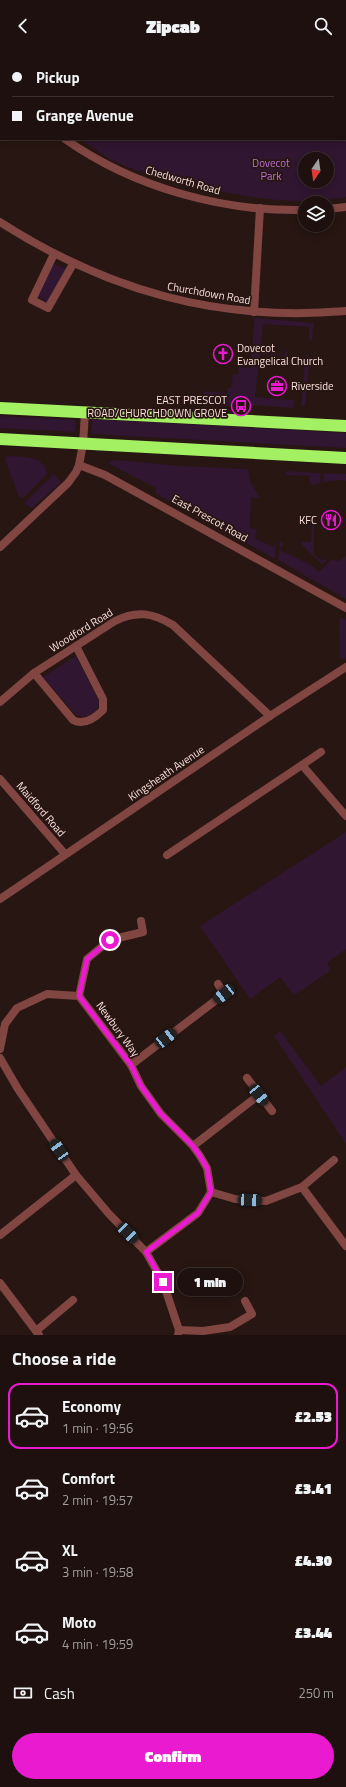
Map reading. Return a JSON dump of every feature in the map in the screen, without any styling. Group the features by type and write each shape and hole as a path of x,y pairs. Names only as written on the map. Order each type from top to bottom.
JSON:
{"highway":[{"path":"0,408 346,426"},
{"path":"0,439 346,458"}],"street":[{"name":"Chedworth Road","path":"67,140 101,161 136,178 196,197 229,204 260,208 298,210"},
{"path":"334,208 346,207"},
{"path":"254,312 260,208"},
{"name":"Churchdown Road","path":"0,222 73,264 121,283 166,297 254,312 301,314 346,311"},
{"path":"54,254 32,300 48,308 73,264"},
{"path":"0,546 68,483 76,472 79,465 83,444 85,413"},
{"name":"East Prescot Road","path":"79,465 110,478 346,608"},
{"name":"Woodford Road","path":"0,702 34,673 115,620 127,615 152,615 163,619 184,634 270,716"},
{"path":"34,673 73,720 78,723 84,722 99,714 103,710 103,699 76,646"},
{"name":"Kingsheath Avenue","path":"0,899 270,716 346,667"},
{"path":"167,855 321,752"},
{"path":"302,765 346,816"},
{"name":"Maidford Road","path":"0,779 65,854"},
{"path":"0,1049 5,1024 17,1008 47,994 79,996 87,959 110,940 143,932 141,920"},
{"path":"131,1065 224,994 218,984"},
{"name":"Newbury Way","path":"79,996 131,1065 141,1086 161,1114 193,1146 207,1168 211,1192"},
{"path":"0,1058 18,1089 76,1175 109,1214 146,1252 163,1282 179,1333 230,1327 252,1314 245,1301"},
{"path":"247,1078 272,1112"},
{"path":"193,1146 259,1095"},
{"path":"146,1252 198,1213 211,1192 235,1199 266,1201 302,1187 334,1160"},
{"path":"0,1235 76,1175"},
{"path":"302,1187 346,1246"},
{"path":"0,1283 38,1333 73,1300"}],"green space":[{"name":"Dovecot Park","path":"82,140 346,140 346,197 334,199 334,196 298,196 298,201 257,198 159,178 116,162"},
{"path":"52,263 66,269 47,302 36,295"},
{"path":"254,318 314,323 312,341 309,340 309,327 263,324 260,352 285,355 287,347 287,356 260,354 255,397 294,400 293,408 250,405 249,408 202,404 204,391 227,393 228,388 231,388 233,374 238,375 239,367 251,368"},
{"path":"305,356 310,357 305,406 301,406"},
{"path":"0,416 75,420 75,432 0,428"},
{"path":"92,419 346,433 346,448 91,434"},
{"path":"5,457 32,458 42,463 45,468 47,474 23,498 19,497 5,459"},
{"path":"116,460 181,466 248,469 250,481 260,498 251,497 250,528 257,529 255,538 273,547 276,542 275,559 203,519 194,510 155,493 156,488 109,464 110,461"},
{"path":"286,471 320,473 321,483 312,485 310,483 310,476 286,475"},
{"path":"324,473 346,474 346,481 338,480 324,482"},
{"path":"54,474 61,482 32,508 25,504 26,501"},
{"path":"307,515 311,517 314,523 314,555 320,559 327,560 322,564 301,544 302,542 311,542 312,522 304,522"},
{"path":"280,541 284,543 280,550 311,565 319,572 331,560 339,561 346,556 346,599 278,560"},
{"path":"341,618 346,620 346,658 343,659 340,658 339,620"},
{"path":"76,656 99,701 98,707 94,712 83,717 76,715 43,677"},
{"path":"346,832 346,949 327,963 330,967 330,971 298,993 293,994 280,977 250,999 200,926"},
{"path":"280,1031 321,1086 346,1067 346,1144 274,1036"}],"place":[{"name":"Dovecot Evangelical Church","path":"223,354"},
{"name":"Riverside","path":"277,386"},
{"name":"EAST PRESCOT ROAD/CHURCHDOWN GROVE","path":"241,406"},
{"name":"KFC","path":"331,520"}],"route":[{"path":"110,940 87,959 79,996 131,1065 141,1086 161,1114 193,1146 200,1156 207,1168 211,1192 198,1213 146,1252 163,1282"}]}
